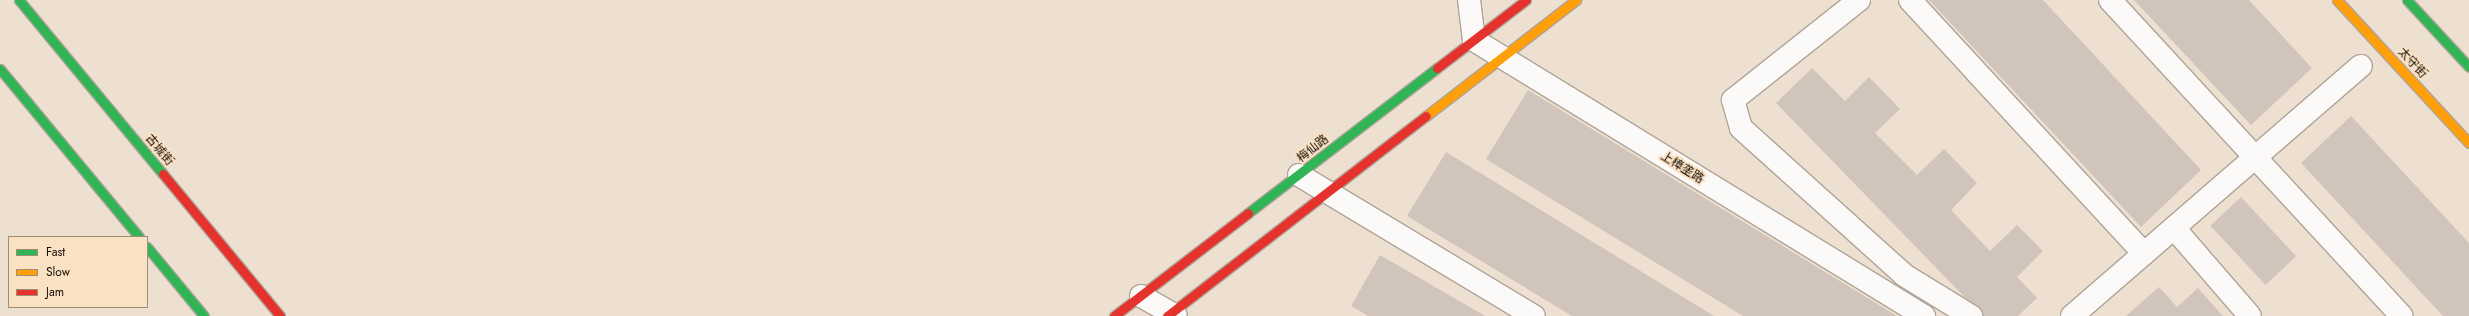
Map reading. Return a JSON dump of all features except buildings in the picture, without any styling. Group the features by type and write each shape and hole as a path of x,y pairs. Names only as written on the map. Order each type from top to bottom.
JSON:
{"street":[{"name":"古城街","path":"19,0 280,316"},
{"path":"1469,0 1474,40"},
{"name":"梅仙路","path":"1114,316 1526,0"},
{"path":"1141,296 1171,315 1327,192 1576,0"},
{"path":"1859,0 1733,100 1741,128 1904,275 1971,316"},
{"path":"1910,0 2144,254"},
{"path":"2110,0 2402,316"},
{"name":"太守街","path":"2337,0 2469,143"},
{"path":"2407,0 2469,67"},
{"name":"上樟垄路","path":"1474,40 1924,316"},
{"path":"2072,316 2361,66"},
{"path":"0,69 138,236"},
{"path":"1299,175 1534,316"},
{"path":"2174,228 2250,316"},
{"path":"148,248 204,316"}],"traffic: fast":[{"path":"19,0 163,174"},
{"path":"2407,0 2469,67"},
{"path":"1248,213 1437,68"},
{"path":"0,69 138,236"},
{"path":"148,248 204,316"}],"traffic: slow":[{"path":"1426,116 1576,0"},
{"path":"2337,0 2469,143"}],"traffic: jam":[{"path":"1437,68 1526,0"},
{"path":"1167,316 1426,116"},
{"path":"163,174 280,316"},
{"path":"1114,316 1248,213"}]}
